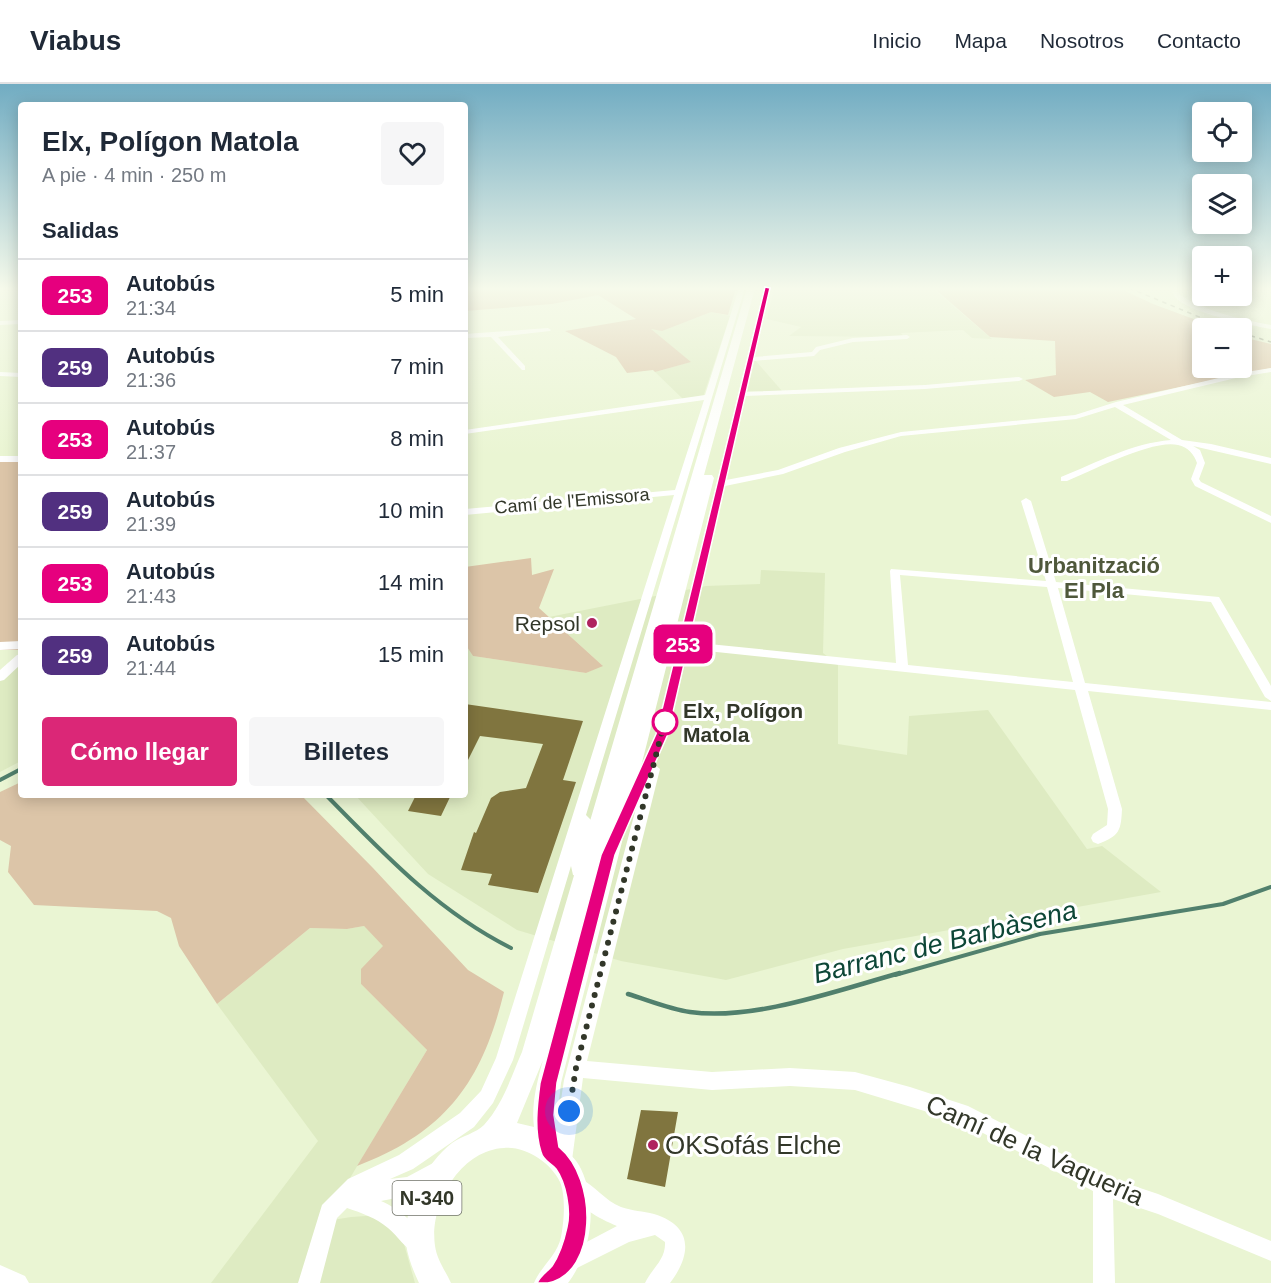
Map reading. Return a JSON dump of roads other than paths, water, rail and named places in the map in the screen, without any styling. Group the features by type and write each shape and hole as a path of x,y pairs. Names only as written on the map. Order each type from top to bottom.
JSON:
{"highway":[{"name":"N-340","path":"490,1138 509,1113 534,1052 731,344"},
{"path":"555,1274 571,1252 578,1224 545,1115 549,1083 744,344"},
{"name":"N-340","path":"436,1283 432,1279 420,1248 419,1224 430,1188 443,1168 465,1149 490,1138 514,1136 540,1144 562,1165"}],"street":[{"path":"503,344 522,368"},
{"path":"309,1283 330,1212 355,1186 406,1162 440,1141 467,1120 487,1097 504,1060 728,344"},
{"path":"656,1283 667,1271 675,1254 674,1238 666,1229 622,1218 594,1204 562,1165 576,1068 662,734 753,344"},
{"path":"750,358 814,354 818,348 836,344"},
{"path":"720,484 746,481 780,472 842,450 901,434 931,429 979,427 1076,417 1116,404 1270,371"},
{"path":"0,374 18,375"},
{"path":"0,386 10,375"},
{"path":"742,394 925,387 1018,379"},
{"path":"468,432 709,398"},
{"path":"1116,404 1197,452 1201,458 1201,467 1195,479 1198,484 1271,520"},
{"path":"1064,479 1131,453 1163,444 1184,443 1271,461"},
{"path":"0,459 18,459"},
{"name":"Camí de l'Emissora","path":"468,512 680,492"},
{"path":"1026,501 1115,809 1114,828 1098,838"},
{"path":"902,668 895,571 1215,599 1271,697"},
{"path":"0,646 18,645"},
{"path":"683,645 1271,706"},
{"path":"0,677 18,661"},
{"path":"608,855 662,734"},
{"path":"573,913 588,789"},
{"name":"Camí de la Vaqueria","path":"576,1068 712,1081 790,1077 855,1081 968,1115 1103,1186 1158,1204 1271,1251"},
{"path":"344,1197 410,1186 443,1168"},
{"path":"1103,1186 1104,1283"},
{"path":"344,1197 376,1207 399,1222 420,1248"},
{"path":"555,1274 626,1232 656,1226"},
{"path":"0,1275 18,1283"}],"waterway":[{"name":"Barranc de Barbàsena","path":"0,780 18,771"},
{"name":"Barranc de Barbàsena","path":"329,798 390,859 435,899 459,917 511,948"},
{"name":"Barranc de Barbàsena","path":"895,975 1040,934 1223,904 1271,887"},
{"name":"Barranc de Barbàsena","path":"628,994 666,1007 690,1012 715,1014 741,1012 796,1002 900,973"}],"place":[{"name":"Repsol","path":"592,623"},
{"name":"Elx, Polígon Matola","path":"665,722"},
{"name":"OKSofás Elche","path":"653,1145"}],"district":[{"name":"Urbanització El Pla","path":"1094,578"}]}
